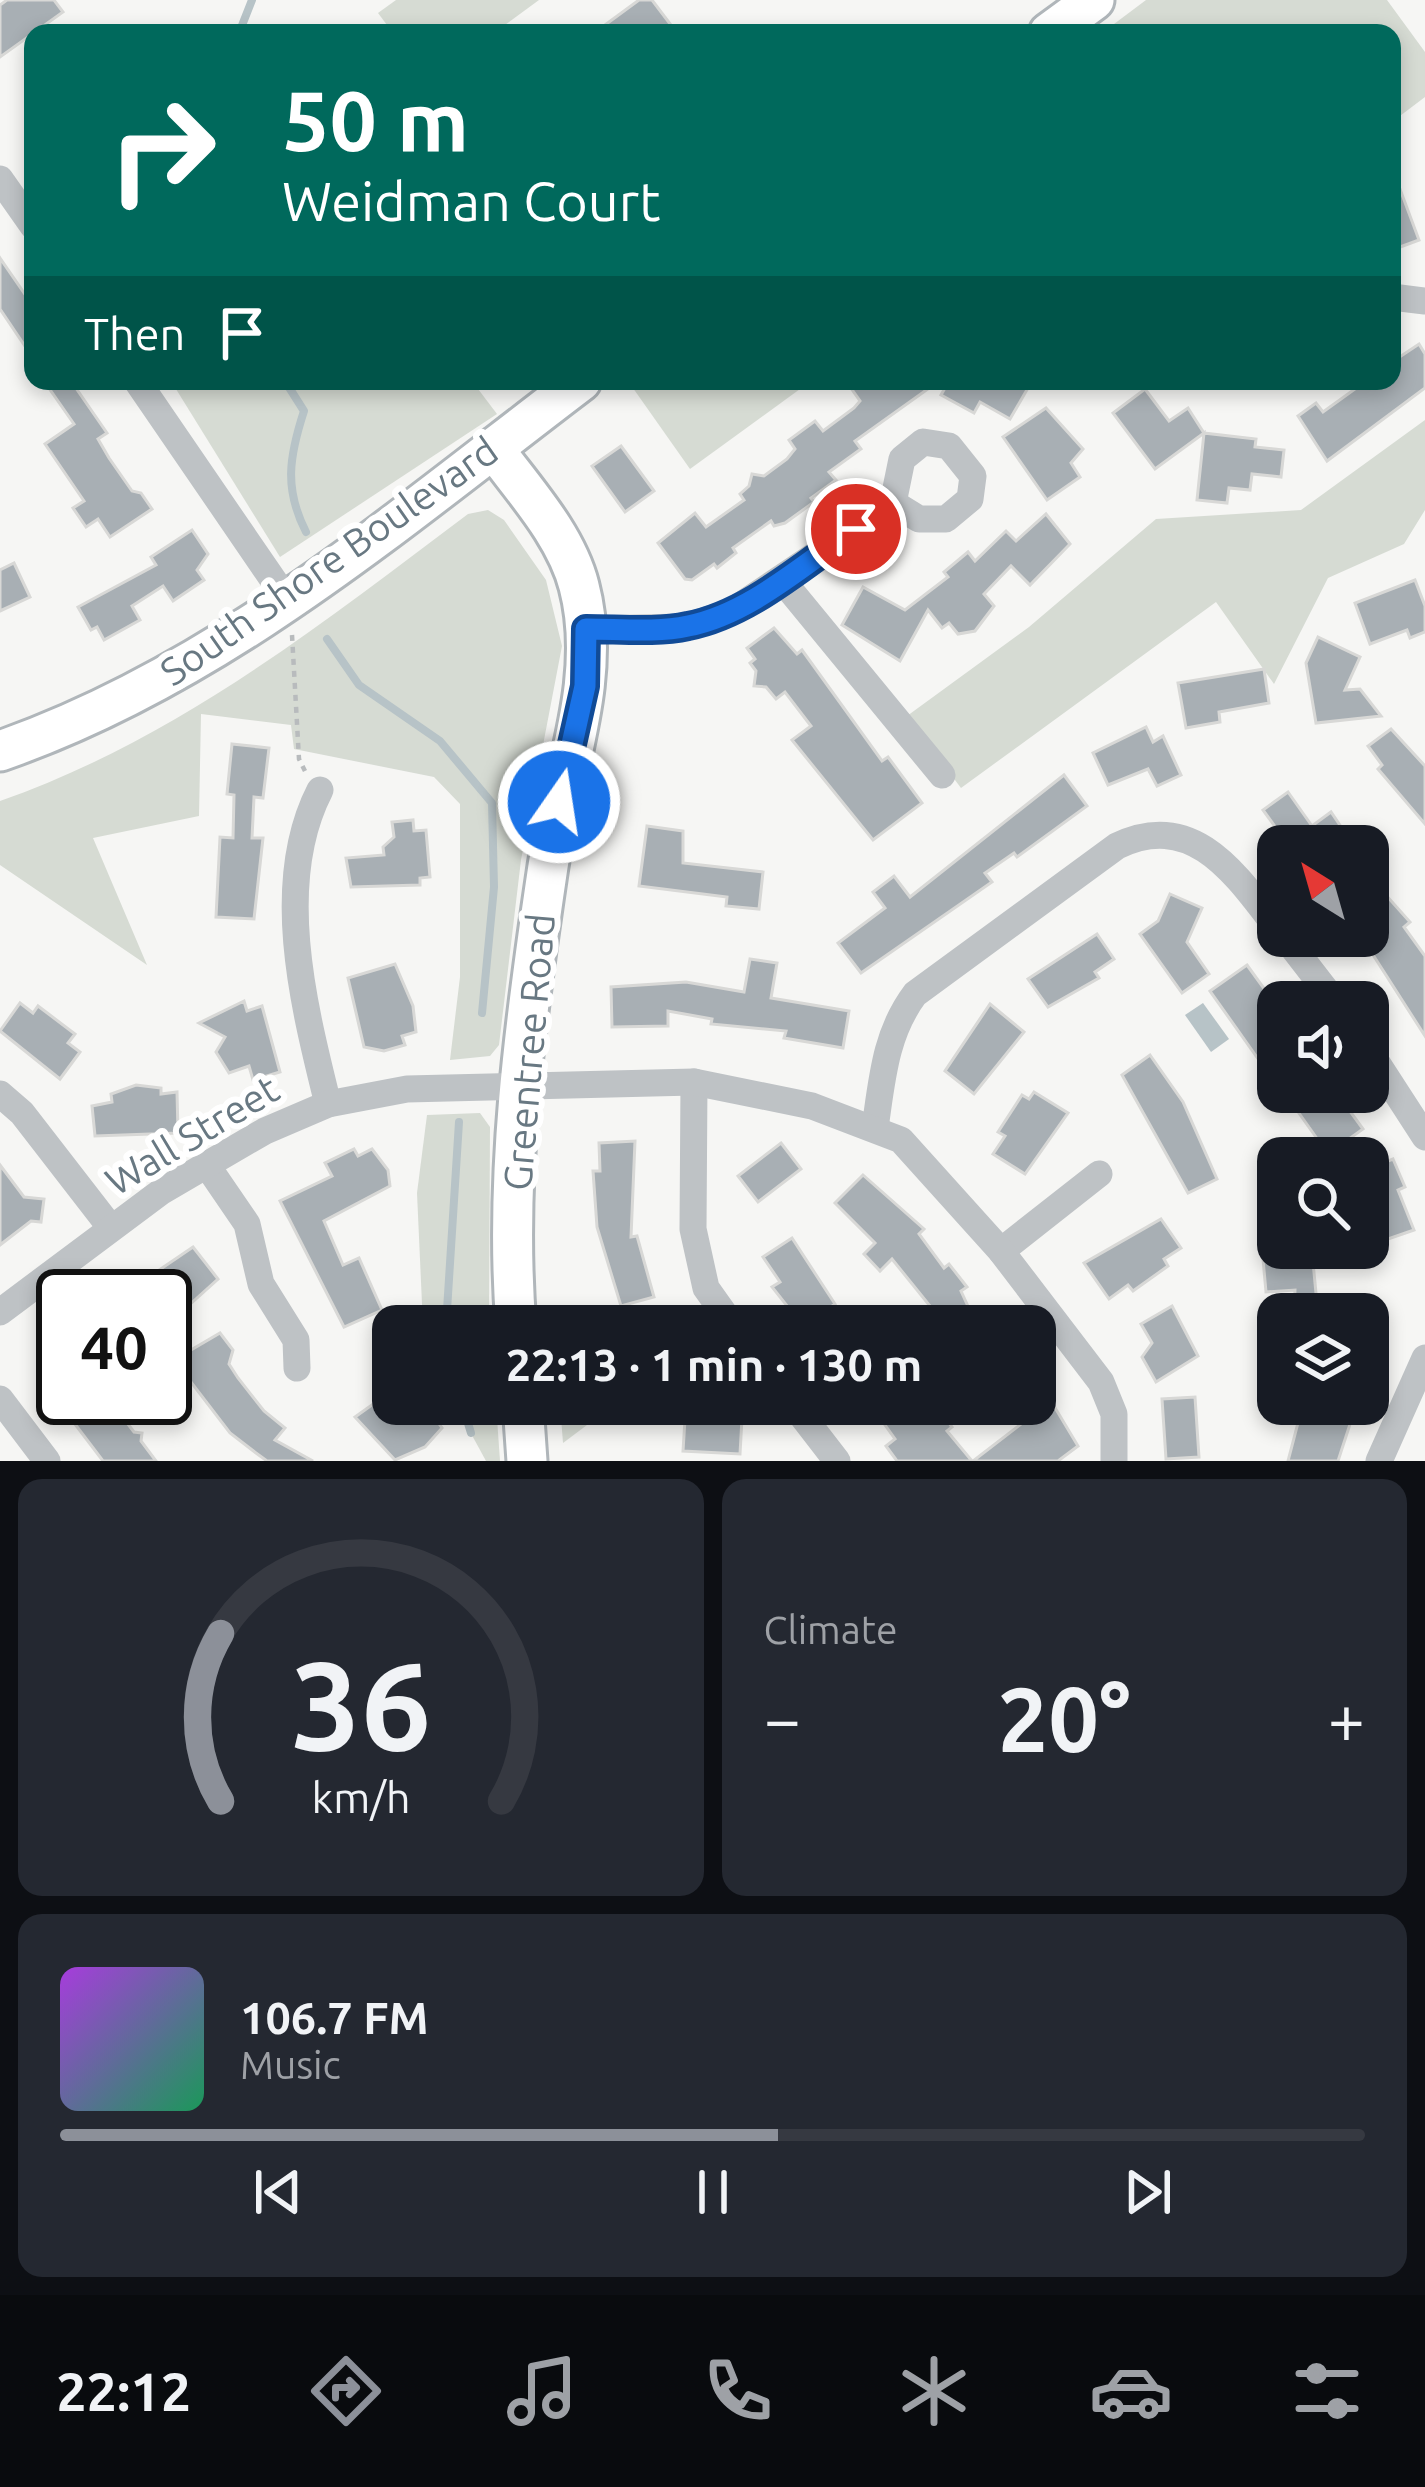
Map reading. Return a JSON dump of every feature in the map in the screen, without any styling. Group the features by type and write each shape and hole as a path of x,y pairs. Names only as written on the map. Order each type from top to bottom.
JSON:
{"street":[{"path":"1061,24 1094,0"},
{"path":"0,178 24,213"},
{"path":"143,390 284,602"},
{"name":"South Shore Boulevard","path":"0,751 131,697 284,602 569,390"},
{"name":"Greentree Road","path":"493,448 566,555 580,590 586,629 585,686 547,872 521,1088 514,1197 516,1305"},
{"path":"586,629 665,629 706,622 782,579 893,503"},
{"path":"782,579 943,776"},
{"path":"320,790 300,832 297,901 300,969 328,1104"},
{"path":"875,1128 881,1074 897,1018 915,994 1117,846 1153,834 1188,838 1209,848 1257,904"},
{"path":"1301,957 1319,981"},
{"name":"Wall Street","path":"0,1312 206,1164 265,1130 328,1104 407,1089 521,1088 610,1080 694,1082 812,1106 902,1140 1001,1251 1101,1382 1114,1414 1114,1461"},
{"path":"1389,1081 1425,1137"},
{"path":"694,1082 693,1229 706,1288 718,1305"},
{"path":"0,1094 22,1112 111,1228"},
{"path":"206,1164 247,1224 261,1284 296,1340 297,1368"},
{"path":"1001,1251 1100,1174"},
{"path":"1379,1461 1425,1358"},
{"path":"0,1399 47,1461"},
{"path":"524,1425 527,1461"},
{"path":"809,1425 837,1461"}],"path":[{"path":"284,602 295,642 298,760 320,790"}],"shaded area":[{"path":"396,0 539,0 506,24 386,24 378,13"},
{"path":"1146,0 1387,0 1425,52 1425,97 1401,115 1401,24 1114,24"},
{"path":"177,390 479,390 497,414 280,557"},
{"path":"634,390 799,390 690,469"},
{"path":"1425,420 1425,510 1404,544 1328,578 1274,684 1216,602 961,788 907,716 1029,627 1156,519 1301,510"},
{"path":"488,510 504,520 546,580 562,646 521,860 499,1045 490,1056 450,1060 460,977 460,804 434,777 294,749 291,725 201,714 199,816 93,838 147,965 0,865 0,801 127,746 187,712 302,637 468,514"},
{"path":"1203,1003 1229,1039 1211,1052 1185,1015"},
{"path":"480,1113 490,1127 489,1305 422,1305 417,1193 427,1115"},
{"path":"466,1425 497,1425 500,1461 486,1461"},
{"path":"562,1425 587,1425 563,1443"}],"building":[{"path":"7,0 54,0 63,12 46,24 24,24 24,40 0,57 0,5"},
{"path":"639,0 652,0 670,24 606,24"},
{"path":"1401,192 1419,240 1401,247"},
{"path":"0,258 24,293 24,345 0,309"},
{"path":"1419,344 1425,354 1425,388 1327,461 1298,416 1316,403 1323,412 1354,390 1401,390 1401,356"},
{"path":"50,390 77,390 107,433 98,439 109,458 132,491 141,493 152,509 110,537 98,519 86,527 73,508 84,501 45,444 74,424"},
{"path":"852,390 926,390 855,441 861,449 829,472 836,480 811,498 814,502 785,523 774,526 771,521 733,548 736,553 717,568 714,564 692,580 685,579 658,543 695,513 706,527 744,500 740,494 749,486 752,474 764,476 787,459 795,449 789,440 815,421 823,431 860,401"},
{"path":"944,390 1027,390 1010,419 980,402 974,413 941,395"},
{"path":"1146,390 1169,421 1188,408 1204,433 1155,469 1113,413"},
{"path":"1046,408 1083,449 1071,463 1080,477 1047,500 1003,437"},
{"path":"1204,433 1256,439 1255,447 1284,450 1281,477 1252,474 1250,490 1229,488 1227,503 1197,500"},
{"path":"621,446 654,491 625,512 592,466"},
{"path":"1046,514 1070,544 1030,585 1011,566 984,594 994,606 975,631 958,634 949,623 942,628 928,610 900,661 842,625 863,587 905,610 948,577 944,572 968,552 975,561 1006,531 1016,541"},
{"path":"192,530 208,554 197,570 204,580 173,601 163,586 132,606 140,620 104,640 97,627 91,630 78,607 156,565 151,557"},
{"path":"14,563 30,597 0,611 0,570"},
{"path":"1415,580 1425,606 1425,632 1410,638 1407,630 1370,644 1355,603"},
{"path":"774,628 797,654 802,650 882,761 888,757 922,803 873,840 792,740 811,726 785,692 776,699 766,687 754,686 756,671 750,663 755,659 747,648"},
{"path":"1318,637 1360,657 1345,690 1360,689 1381,716 1316,723 1306,663"},
{"path":"1264,669 1269,703 1219,712 1220,722 1186,728 1178,683"},
{"path":"1146,727 1153,742 1163,736 1181,775 1157,786 1148,769 1108,785 1093,753"},
{"path":"1391,729 1425,766 1425,824 1378,769 1382,765 1368,746"},
{"path":"232,744 269,748 263,798 254,797 252,838 263,838 254,919 216,917 220,837 233,838 234,795 227,794"},
{"path":"1064,775 1087,806 1017,857 1014,853 985,873 992,882 861,973 838,943 885,908 873,892 894,876 910,897"},
{"path":"1288,792 1311,825 1274,825 1263,810"},
{"path":"1331,812 1340,825 1313,825"},
{"path":"413,820 414,831 426,830 430,877 420,878 420,885 351,887 346,858 384,855 383,847 394,837 392,822"},
{"path":"647,826 683,831 683,863 763,872 759,909 726,906 727,897 639,886"},
{"path":"1170,894 1202,908 1187,942 1209,974 1182,993 1140,934 1158,921"},
{"path":"1389,898 1410,922 1404,927 1425,956 1425,1036 1374,957 1389,957"},
{"path":"1097,934 1114,959 1095,972 1099,978 1048,1007 1028,979"},
{"path":"750,959 777,963 771,998 849,1011 843,1048 784,1038 786,1031 711,1024 712,1019 668,1011 668,1026 612,1027 611,987 686,982 744,992"},
{"path":"395,964 413,1006 416,1032 402,1036 405,1045 384,1051 364,1047 348,978"},
{"path":"1247,965 1259,981 1257,1057 1210,991"},
{"path":"244,1001 247,1011 262,1006 280,1072 253,1080 249,1066 229,1073 216,1052 225,1037 199,1023"},
{"path":"20,1003 33,1013 38,1006 75,1034 68,1043 80,1052 60,1079 0,1031"},
{"path":"990,1004 1024,1032 974,1094 945,1071"},
{"path":"1150,1055 1183,1102 1217,1179 1188,1193 1122,1075"},
{"path":"136,1085 161,1088 161,1094 177,1092 178,1133 95,1136 92,1106 112,1102 111,1094"},
{"path":"1034,1092 1068,1113 1025,1174 993,1154 1005,1136 998,1132 1022,1095 1029,1099"},
{"path":"1299,1113 1351,1113 1363,1129 1352,1137 1316,1137"},
{"path":"635,1141 631,1237 637,1236 654,1297 625,1305 621,1305 597,1227 593,1171 600,1171 599,1143"},
{"path":"781,1143 801,1169 758,1202 738,1176"},
{"path":"354,1149 358,1156 372,1149 388,1170 390,1186 324,1221 343,1265 359,1258 380,1305 372,1305 372,1314 344,1327 280,1201 332,1176 325,1163"},
{"path":"1393,1159 1405,1187 1398,1190 1414,1230 1389,1239 1389,1161"},
{"path":"0,1165 24,1197 44,1199 41,1222 31,1221 0,1245"},
{"path":"863,1175 924,1229 919,1234 944,1268 949,1264 967,1287 961,1291 967,1305 929,1305 892,1259 880,1271 864,1254 875,1243 835,1203"},
{"path":"1161,1219 1181,1248 1164,1259 1168,1266 1133,1291 1128,1285 1109,1299 1084,1263"},
{"path":"792,1238 835,1304 786,1305 772,1287 780,1282 763,1257"},
{"path":"193,1247 218,1279 192,1302 192,1269 161,1269"},
{"path":"1264,1269 1314,1269 1316,1293 1266,1292"},
{"path":"1172,1306 1198,1356 1156,1382 1142,1357 1152,1343 1141,1324"},
{"path":"220,1333 233,1350 229,1364 238,1378 264,1411 285,1428 275,1440 313,1461 267,1461 230,1433 192,1383 192,1349"},
{"path":"1195,1397 1199,1457 1166,1459 1162,1399"},
{"path":"372,1405 372,1425 442,1428 425,1447 395,1460 355,1417"},
{"path":"1056,1409 1078,1446 1058,1461 973,1461 1020,1425 1056,1425"},
{"path":"76,1425 129,1425 142,1433 141,1441 156,1461 103,1461"},
{"path":"685,1425 742,1425 740,1454 683,1451"},
{"path":"885,1425 951,1425 947,1431 972,1461 897,1461 886,1446 895,1439"},
{"path":"1297,1425 1350,1425 1338,1461 1288,1461"}],"waterway":[{"path":"243,24 252,0"},
{"path":"291,390 304,411 291,473 294,501 306,532"},
{"path":"327,639 359,685 440,741 492,803 494,887 482,1013"},
{"path":"447,1305 459,1122"},
{"path":"469,1425 471,1433"}],"route":[{"path":"559,802 585,686 586,629 665,629 706,622 731,612 856,529"}]}
